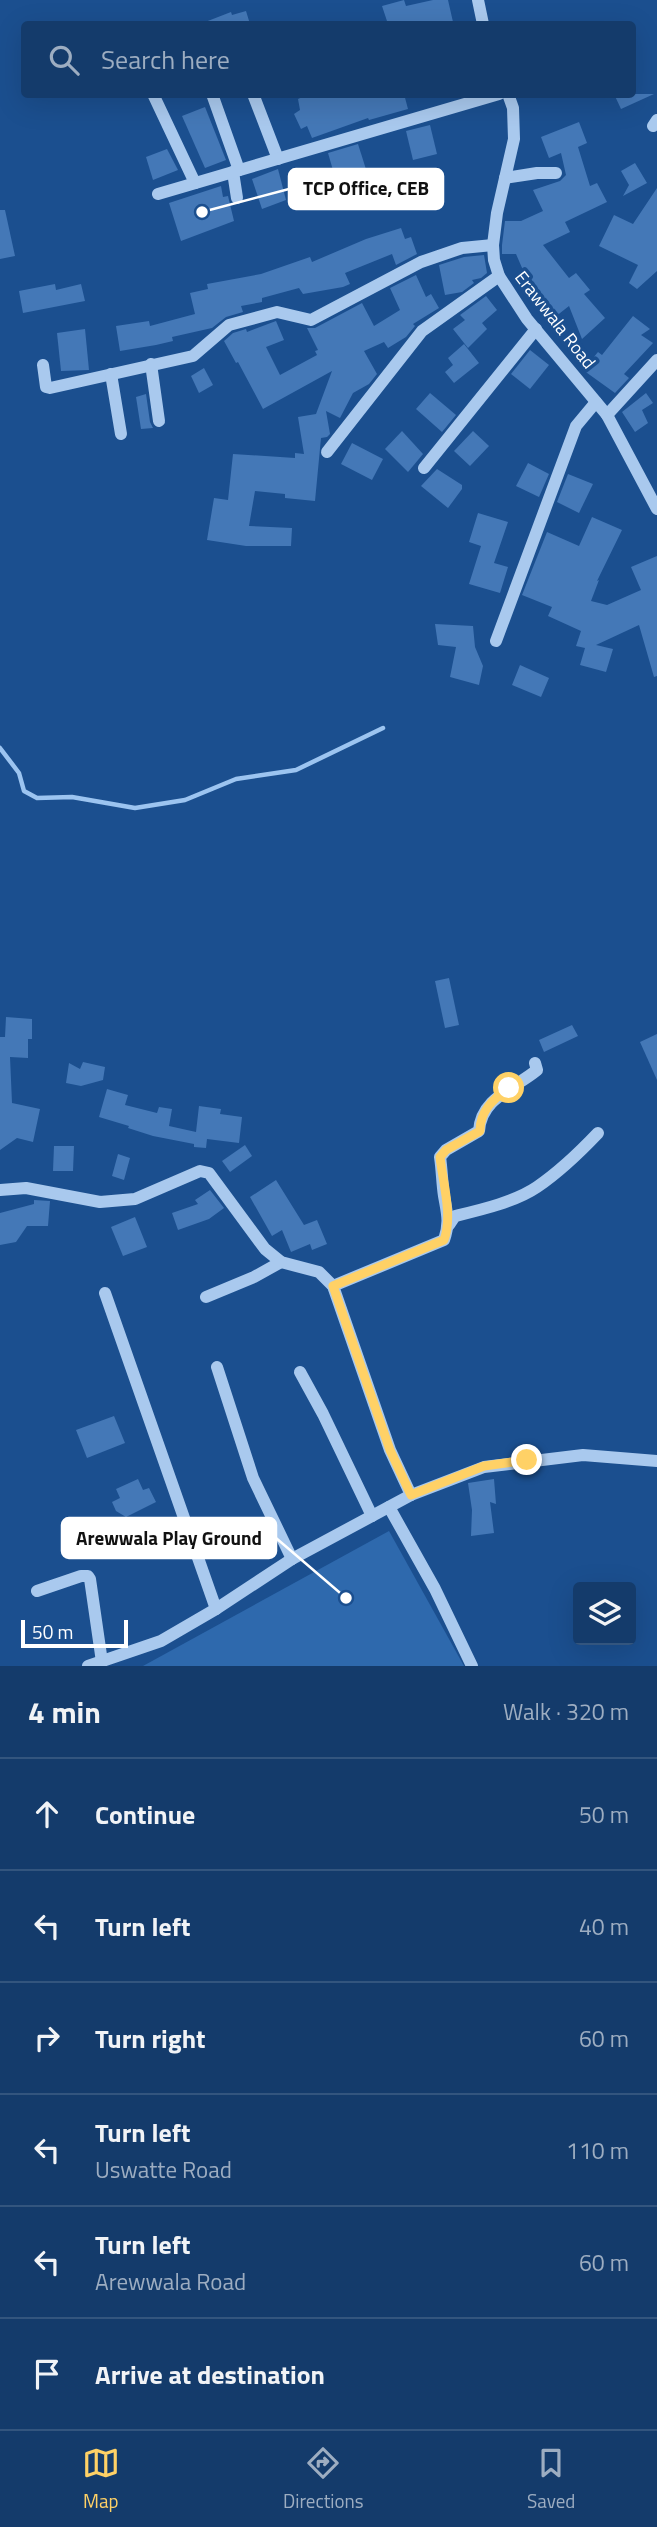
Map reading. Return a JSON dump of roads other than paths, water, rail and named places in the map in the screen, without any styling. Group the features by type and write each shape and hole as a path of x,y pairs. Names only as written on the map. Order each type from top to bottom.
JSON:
{"street":[{"path":"478,0 482,21"},
{"path":"155,98 195,183"},
{"path":"213,98 236,171 237,198"},
{"path":"255,98 278,159"},
{"path":"158,194 485,98"},
{"name":"Erawwala Road","path":"509,98 513,108 514,139 497,213 493,245 499,276 536,329 607,415 656,506"},
{"path":"505,178 556,173"},
{"path":"43,365 44,382 50,388 193,356 229,325 277,312 311,320 421,262 462,248 493,245"},
{"path":"327,452 422,331 499,276"},
{"path":"424,468 536,329"},
{"path":"607,415 657,360"},
{"path":"150,364 159,421"},
{"path":"111,374 121,434"},
{"path":"496,640 576,426 596,402"},
{"path":"449,1225 440,1157 446,1150 480,1131 480,1118 495,1097 526,1080 537,1070 535,1063"},
{"path":"333,1286 444,1240 455,1216 485,1209 535,1189 575,1157 598,1133"},
{"path":"0,1190 26,1188 100,1202 135,1199 200,1171 209,1173 265,1249 281,1262 319,1272 333,1286 390,1450 411,1495"},
{"path":"206,1297 254,1277 281,1262"},
{"path":"105,1293 216,1609"},
{"path":"218,1367 253,1478 292,1559"},
{"path":"300,1373 323,1414 372,1516"},
{"path":"89,1666 161,1641 292,1559 411,1495 484,1466 583,1455 657,1461"},
{"path":"389,1507 435,1589 472,1666"},
{"path":"37,1591 88,1576 102,1662"}],"waterway":[{"path":"0,748 19,773 24,791 37,798 72,797 135,808 185,800 236,779 296,770 383,728"}],"place":[{"name":"TCP Office, CEB","path":"202,212"},
{"name":"Arewwala Play Ground","path":"346,1598"}]}
